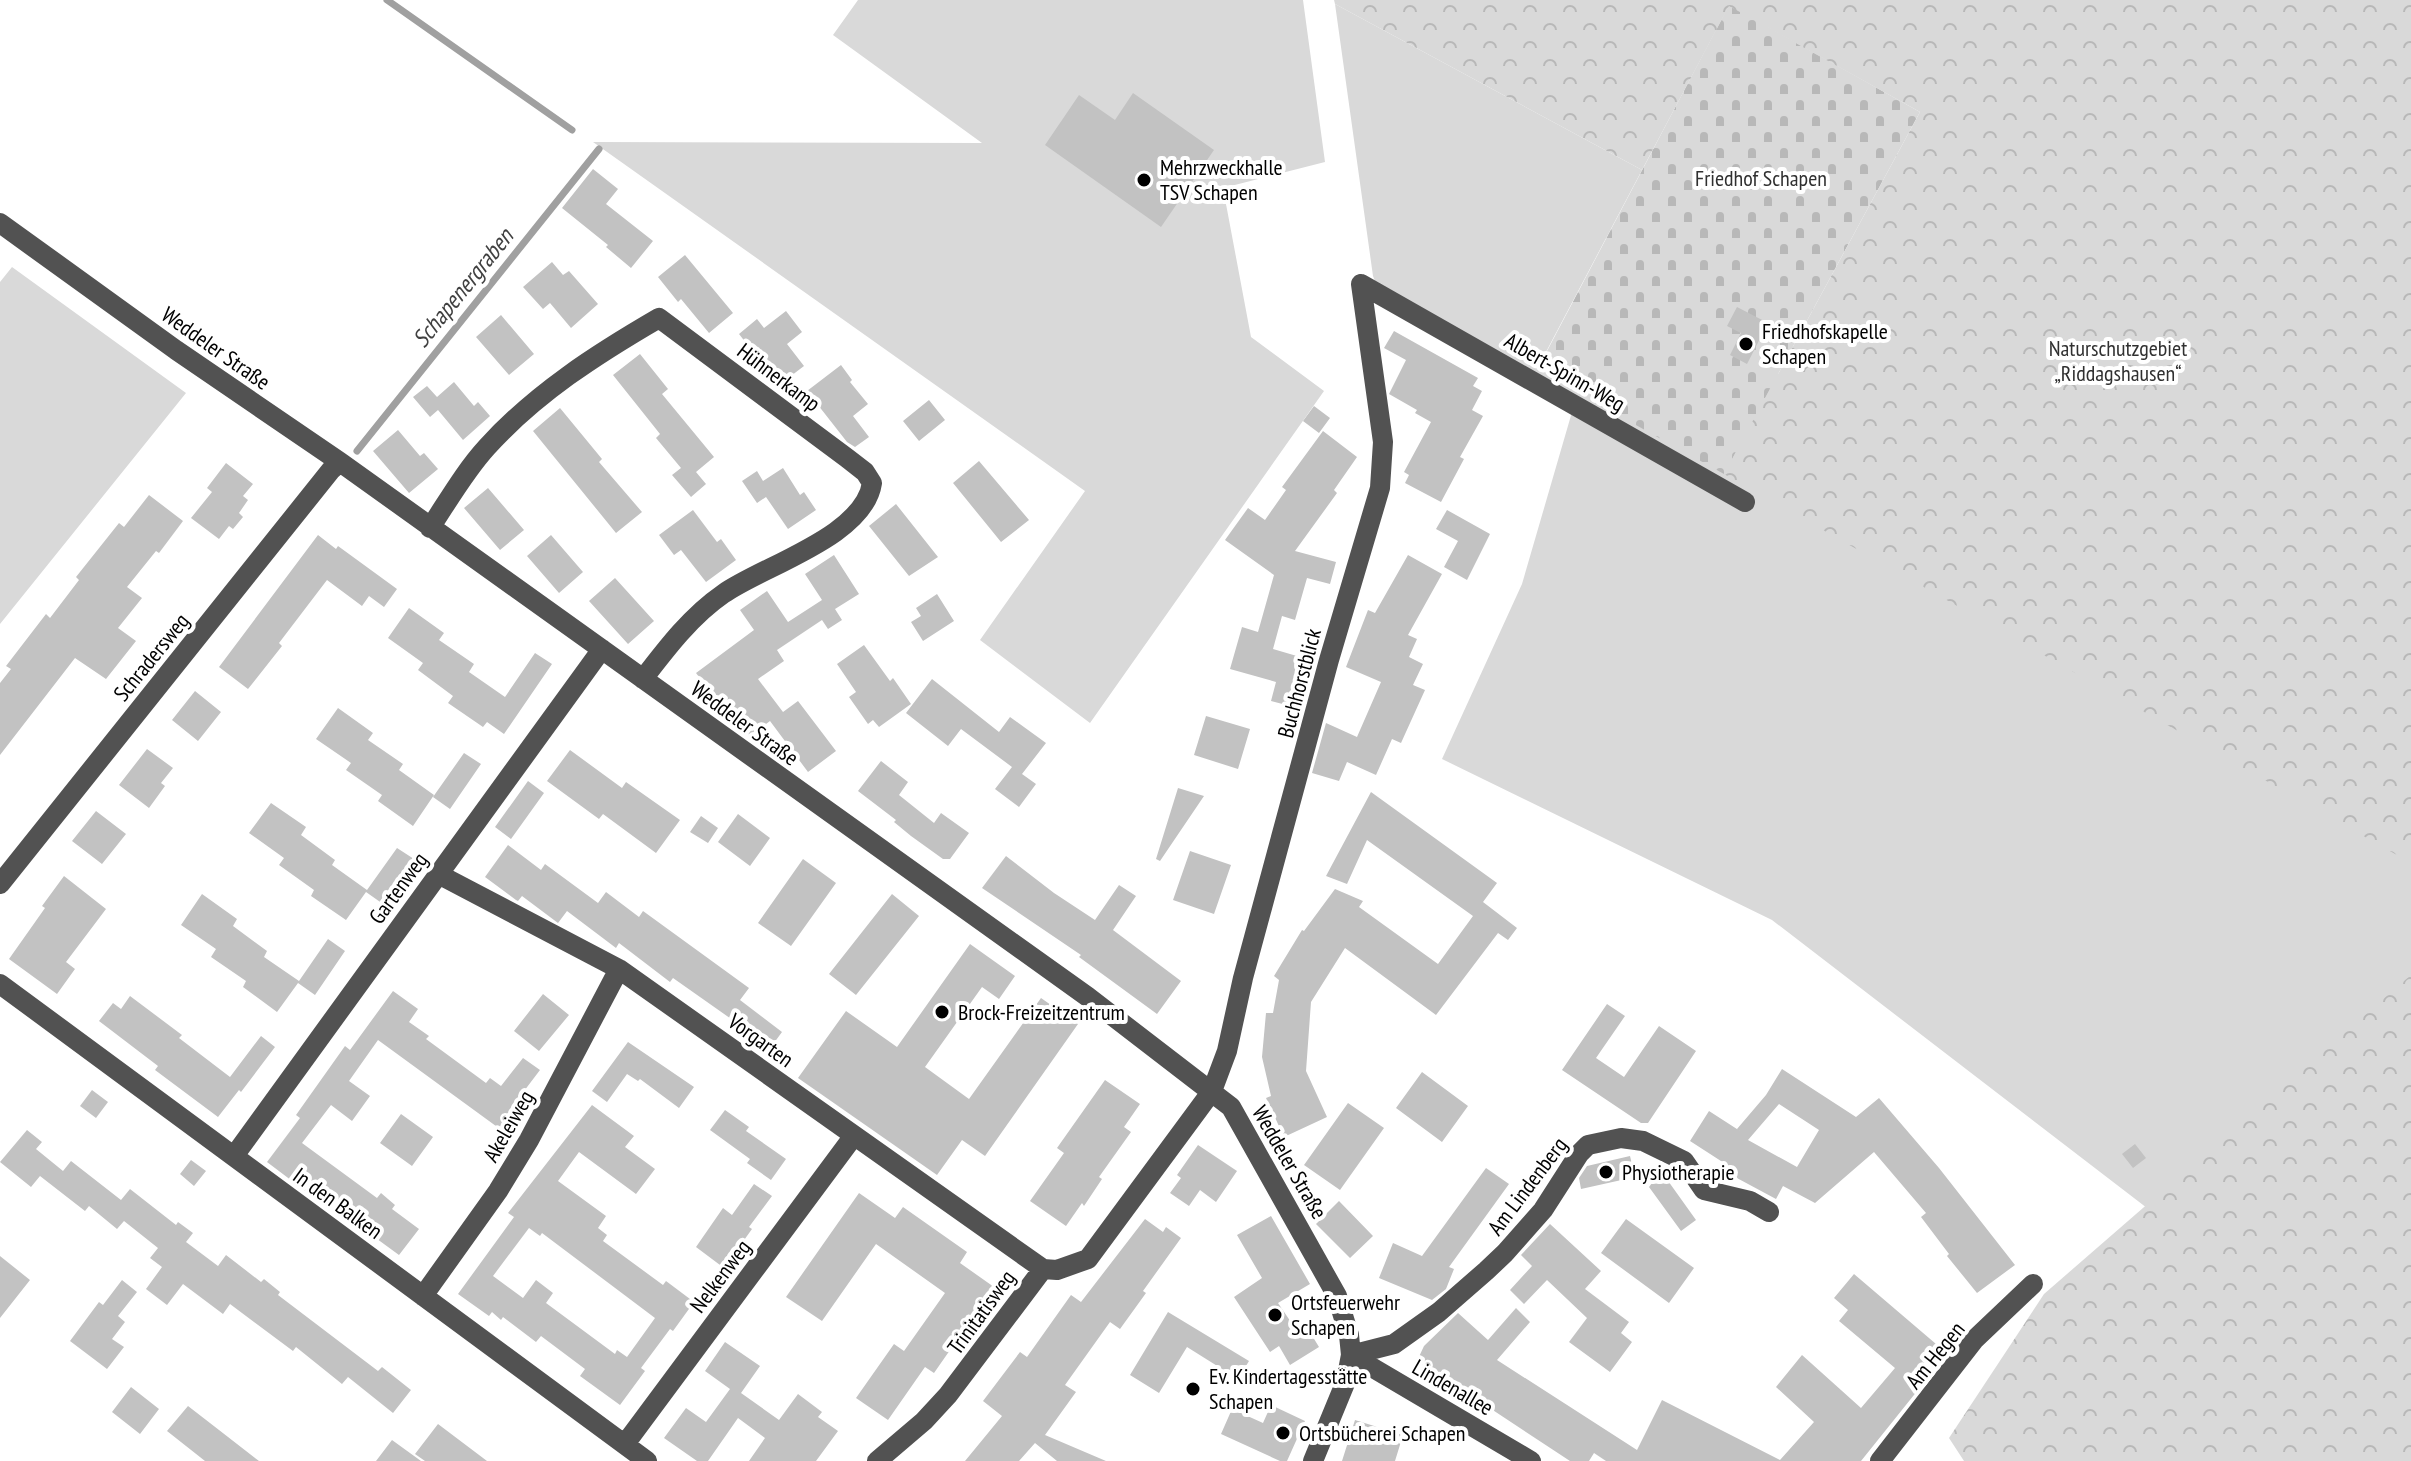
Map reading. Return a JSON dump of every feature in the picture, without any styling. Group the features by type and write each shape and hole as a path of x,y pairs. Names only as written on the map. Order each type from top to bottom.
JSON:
{"street":[{"name":"Weddeler Straße","path":"0,223 1088,997 1212,1091 1231,1107 1337,1296 1349,1335 1351,1355"},
{"name":"Albert-Spinn-Weg","path":"1361,284 1745,502"},
{"name":"Buchhorstblick","path":"1212,1091 1227,1051 1243,978 1380,488 1383,442 1361,284"},
{"name":"Hühnerkamp","path":"430,528 484,450 522,413 593,356 659,318 847,458 865,472 872,483 870,496 860,509 819,542 796,557 747,578 720,596 684,630 643,679"},
{"name":"Schradersweg","path":"0,884 340,462"},
{"name":"Gartenweg","path":"234,1156 602,649"},
{"name":"Vorgarten","path":"438,874 619,969 1043,1269"},
{"name":"Akeleiweg","path":"423,1296 498,1191 529,1140 619,969"},
{"name":"In den Balken","path":"0,984 647,1461"},
{"name":"Trinitatisweg","path":"877,1461 924,1421 948,1395 1043,1269 1057,1270 1088,1259 1212,1091"},
{"name":"Nelkenweg","path":"625,1444 853,1137"},
{"name":"Am Lindenberg","path":"1351,1355 1394,1344 1439,1312 1505,1253 1534,1222 1588,1145 1621,1138 1643,1141 1684,1161 1704,1190 1750,1201 1769,1212"},
{"name":"Am Hegen","path":"1880,1461 1974,1340 2033,1284"},
{"name":"Lindenallee","path":"1351,1355 1521,1459"},
{"path":"1313,1461 1343,1390 1351,1355"}],"green space":[{"path":"858,0 1303,0 1325,162 1223,188 1251,337 1324,391 1090,723 980,640 1085,491 593,142 982,143 833,35"},
{"name":"Naturschutzgebiet „Riddagshausen“","path":"1334,0 2411,0 2411,863 1724,474 1920,112 1729,6 1642,170 1335,4"},
{"path":"1335,4 1642,170 1537,369 2411,386 2411,1277 2147,1208 1772,920 1442,759 1522,584 1572,412 1384,306 1373,276"},
{"name":"Friedhof Schapen","path":"1729,5 1920,112 1724,474 1537,370"},
{"path":"12,267 186,393 0,624 0,282"},
{"path":"2411,975 2411,1461 1964,1461 1949,1438 2044,1294"}],"building":[{"name":"Mehrzweckhalle TSV Schapen","path":"1133,93 1214,150 1161,227 1045,145 1079,95 1115,120"},
{"path":"593,169 618,189 606,204 653,241 631,268 562,208"},
{"path":"685,255 733,313 709,333 658,277"},
{"path":"552,262 563,275 569,271 598,304 571,328 550,303 543,309 523,287"},
{"name":"Friedhofskapelle Schapen","path":"1737,307 1768,323 1747,364 1730,355 1741,333 1727,326"},
{"path":"786,311 802,332 787,344 804,366 779,385 739,334 757,319 764,328"},
{"path":"501,315 534,354 509,375 476,337"},
{"path":"1394,331 1478,378 1473,386 1482,391 1472,410 1483,416 1460,457 1464,459 1441,502 1405,483 1409,475 1404,472 1431,422 1389,394 1406,360 1384,348"},
{"path":"640,354 668,389 662,394 714,457 696,472 706,484 691,497 672,475 681,468 656,438 660,434 613,375"},
{"path":"841,365 868,404 853,416 869,437 855,447 847,442 807,391"},
{"path":"454,382 474,406 478,402 490,416 463,440 438,410 430,417 413,397 427,386 437,397"},
{"path":"929,400 945,420 919,441 903,421"},
{"path":"1314,406 1330,418 1319,433 1303,421"},
{"path":"560,408 602,459 599,462 642,512 616,533 533,431"},
{"path":"398,430 420,456 424,453 438,469 409,493 373,451"},
{"path":"1323,431 1357,457 1334,490 1337,493 1295,551 1336,562 1330,584 1307,578 1295,620 1282,616 1273,649 1307,659 1294,707 1271,701 1276,682 1230,669 1242,627 1258,632 1274,575 1225,540 1248,508 1265,520 1286,490 1282,487"},
{"path":"979,461 1029,520 1001,542 953,483"},
{"path":"226,463 253,484 243,496 248,500 239,513 243,517 233,529 229,526 219,539 191,518 212,492 207,488"},
{"path":"783,468 800,495 804,492 816,510 788,529 766,497 757,503 742,481 757,471 763,481"},
{"path":"488,488 524,530 500,550 464,508"},
{"path":"149,495 183,521 159,553 156,551 127,587 142,598 118,628 136,641 106,679 75,658 0,755 0,683 11,669 6,666 46,614 50,618 79,580 76,577 119,523 124,527"},
{"path":"896,504 938,557 909,576 869,526"},
{"path":"693,510 717,542 721,539 736,560 706,582 681,550 674,555 659,535"},
{"path":"1447,510 1490,534 1467,580 1444,567 1458,541 1436,529"},
{"path":"318,535 397,589 384,607 369,596 362,606 327,580 248,689 219,667"},
{"path":"551,535 583,572 559,593 527,556"},
{"path":"834,555 859,594 835,609 842,620 828,629 822,620 777,650 784,661 758,679 783,712 798,701 836,751 808,772 770,721 750,736 740,723 737,725 727,714 696,673 754,630 740,610 767,591 788,622 822,600 805,574"},
{"path":"1408,555 1442,574 1408,635 1417,639 1409,657 1423,664 1413,685 1425,690 1401,743 1392,739 1376,775 1347,762 1339,781 1312,773 1326,723 1357,737 1381,682 1346,667 1368,610 1375,613"},
{"path":"615,578 654,621 628,644 589,601"},
{"path":"937,594 954,621 923,641 911,622 921,616 916,608"},
{"path":"409,608 444,633 439,640 474,664 469,672 505,697 535,653 552,664 504,734 487,722 483,727 448,703 453,696 418,670 423,663 388,638"},
{"path":"864,645 911,704 879,727 873,720 868,724 849,697 856,692 837,664"},
{"path":"932,679 999,732 1010,717 1046,743 1022,774 1036,784 1019,807 995,789 1012,767 961,729 948,746 906,713"},
{"path":"195,691 221,712 198,741 172,720"},
{"path":"338,708 373,733 368,740 403,764 399,770 434,795 413,826 378,801 382,795 346,770 351,763 316,739"},
{"path":"1206,716 1250,729 1238,769 1194,755"},
{"path":"147,749 173,768 161,783 165,786 149,808 119,785"},
{"path":"570,750 622,788 626,782 680,820 656,853 603,814 599,819 547,781"},
{"path":"464,753 481,764 450,809 433,797"},
{"path":"881,761 908,782 899,795 934,823 941,813 969,833 950,859 943,859 911,836 894,822 896,820 858,791"},
{"path":"528,781 544,793 511,839 495,827"},
{"path":"1178,788 1204,796 1160,861 1156,859"},
{"path":"1371,792 1497,883 1483,902 1517,928 1508,940 1498,933 1436,1015 1345,948 1311,1002 1306,1071 1327,1117 1284,1137 1266,1098 1271,1096 1262,1057 1266,1013 1273,1013 1279,980 1274,976 1302,930 1335,889 1363,901 1359,907 1438,964 1473,916 1367,840 1347,884 1326,876"},
{"path":"271,803 306,827 301,835 335,860 332,865 367,890 397,848 414,859 383,904 366,892 346,920 311,896 314,890 279,865 284,858 249,833"},
{"path":"96,811 126,834 102,864 72,841"},
{"path":"738,814 770,838 750,866 718,842"},
{"path":"701,816 718,828 708,843 690,832"},
{"path":"508,845 541,870 545,864 598,903 606,892 639,917 643,911 749,988 740,1000 782,1032 771,1047 673,978 670,982 619,943 616,948 567,911 558,923 522,896 516,900 485,877"},
{"path":"1190,851 1231,865 1214,914 1173,900"},
{"path":"1006,856 1095,920 1119,885 1136,896 1113,930 1181,981 1157,1014 1079,957 1081,955 982,888"},
{"path":"803,859 836,883 791,946 758,923"},
{"path":"64,876 106,909 66,962 75,969 57,994 9,959"},
{"path":"202,894 237,919 233,926 267,951 264,957 299,981 328,939 345,951 315,995 298,983 277,1012 243,987 246,981 211,957 216,949 181,925"},
{"path":"892,894 919,916 856,995 829,974"},
{"path":"970,944 1015,976 999,999 982,987 925,1067 969,1099 1041,998 1078,1024 985,1156 962,1140 937,1175 798,1078 846,1011 897,1047"},
{"path":"393,991 418,1009 409,1022 429,1036 426,1039 486,1083 490,1078 501,1086 523,1058 540,1070 500,1129 378,1040 349,1081 370,1096 352,1121 331,1105 302,1143 377,1198 381,1193 395,1205 392,1209 419,1229 399,1255 267,1162 300,1118 296,1115 345,1046 350,1050"},
{"path":"543,994 569,1015 539,1051 514,1031"},
{"path":"130,996 182,1035 179,1038 230,1077 261,1036 275,1047 218,1117 155,1070 158,1066 99,1021 113,1003 121,1009"},
{"path":"1607,1004 1625,1016 1596,1058 1624,1077 1659,1026 1696,1051 1648,1123 1641,1123 1562,1070"},
{"path":"628,1042 694,1087 679,1108 640,1079 638,1081 627,1074 607,1102 592,1091"},
{"path":"1782,1069 1856,1117 1879,1098 2015,1265 1977,1293 1921,1217 1926,1213 1874,1152 1815,1203 1783,1186 1776,1199 1735,1177 1738,1172 1690,1141 1709,1111 1740,1131 1737,1129 1766,1095","holes":["1779,1104 1819,1130 1797,1167 1748,1140"]},
{"path":"1422,1072 1468,1106 1442,1142 1396,1108"},
{"path":"1105,1080 1140,1104 1124,1127 1131,1132 1099,1177 1102,1179 1084,1206 1082,1203 1066,1226 1030,1201 1064,1153 1057,1148"},
{"path":"92,1090 108,1102 96,1118 80,1106"},
{"path":"1348,1103 1384,1128 1340,1190 1304,1165"},
{"path":"592,1105 634,1136 625,1147 655,1169 636,1194 579,1152 558,1181 606,1216 598,1228 607,1235 603,1241 663,1285 666,1281 694,1302 641,1368 645,1371 620,1405 580,1376 585,1369 541,1336 536,1342 503,1317 501,1320 492,1312 489,1316 458,1294 514,1217 508,1213","holes":["529,1228 540,1236 542,1233 655,1318 627,1357 617,1350 615,1354 546,1303 553,1293 536,1280 523,1298 493,1276"]},
{"path":"725,1110 749,1127 746,1131 786,1159 771,1180 747,1163 750,1159 710,1130"},
{"path":"401,1114 433,1137 412,1166 380,1143"},
{"path":"27,1130 42,1142 36,1149 63,1171 71,1161 121,1200 130,1189 176,1225 178,1222 193,1233 186,1242 218,1266 226,1255 261,1282 264,1279 280,1292 278,1295 378,1371 382,1367 411,1390 393,1413 348,1377 342,1384 296,1347 293,1351 230,1304 223,1314 183,1284 167,1305 146,1289 162,1267 150,1258 158,1248 124,1221 117,1229 89,1206 85,1211 40,1176 31,1187 0,1162"},
{"path":"2135,1144 2146,1158 2133,1168 2122,1154"},
{"path":"1198,1145 1237,1171 1216,1202 1200,1190 1189,1206 1170,1193 1181,1178 1177,1175"},
{"name":"Physiotherapie","path":"1630,1156 1635,1177 1581,1189 1579,1178 1587,1166"},
{"path":"191,1160 206,1171 194,1186 180,1174"},
{"path":"1486,1168 1509,1184 1449,1267 1454,1269 1446,1289 1432,1300 1379,1278 1393,1243 1422,1256"},
{"path":"1661,1171 1696,1220 1681,1231 1649,1187"},
{"path":"754,1184 772,1196 724,1268 696,1247 723,1208 732,1215"},
{"path":"859,1193 895,1218 903,1207 967,1252 960,1263 994,1287 934,1373 925,1367 888,1420 856,1398 894,1344 904,1351 945,1293 876,1244 822,1321 786,1297"},
{"path":"1339,1201 1373,1236 1350,1258 1316,1224"},
{"path":"1271,1216 1310,1284 1278,1303 1299,1334 1308,1329 1319,1347 1290,1365 1279,1346 1270,1352 1234,1297 1262,1278 1237,1235"},
{"path":"1145,1219 1163,1232 1166,1227 1181,1238 1120,1329 1110,1322 1065,1385 1076,1392 1045,1435 1106,1461 1057,1461 1035,1443 1019,1461 965,1461 1002,1416 983,1401 1020,1352 1027,1357 1071,1295 1081,1302"},
{"path":"1626,1219 1694,1268 1669,1303 1601,1253"},
{"path":"1550,1224 1601,1271 1585,1289 1629,1322 1621,1333 1632,1342 1610,1372 1569,1342 1587,1318 1547,1280 1524,1304 1510,1290 1532,1266 1521,1255"},
{"path":"0,1256 30,1280 0,1318"},
{"path":"1854,1274 1936,1344 1922,1361 1934,1370 1861,1461 1606,1461 1594,1453 1589,1461 1570,1461 1467,1393 1464,1396 1445,1378 1441,1383 1417,1361 1424,1346 1458,1313 1488,1340 1516,1308 1530,1322 1497,1360 1637,1450 1662,1400 1780,1460 1814,1422 1776,1387 1802,1355 1861,1408 1895,1368 1839,1321 1848,1310 1834,1298"},
{"path":"122,1280 137,1292 118,1316 125,1322 112,1339 124,1347 107,1369 70,1341 99,1302 103,1305"},
{"path":"1168,1312 1249,1361 1238,1379 1187,1347 1159,1393 1130,1375"},
{"path":"725,1342 760,1366 741,1393 779,1420 798,1394 822,1412 818,1417 838,1431 816,1461 749,1461 765,1438 738,1418 708,1461 697,1461 664,1438 686,1408 706,1422 730,1389 705,1371"},
{"path":"131,1387 159,1409 140,1434 112,1412"},
{"path":"1271,1405 1305,1421 1287,1461 1280,1461 1221,1434 1232,1409 1263,1423"},
{"path":"188,1406 259,1461 205,1461 167,1431"},
{"path":"1355,1420 1403,1435 1395,1461 1342,1461"},
{"path":"438,1424 487,1461 425,1461 415,1454"},
{"path":"392,1440 421,1461 376,1461"}],"waterway":[{"name":"Schapenergraben","path":"387,0 572,130"},
{"name":"Schapenergraben","path":"357,451 599,149"}],"place":[{"name":"Mehrzweckhalle TSV Schapen","path":"1144,180"},
{"name":"Friedhofskapelle Schapen","path":"1746,344"},
{"name":"Brock-Freizeitzentrum","path":"942,1012"},
{"name":"Physiotherapie","path":"1606,1172"},
{"name":"Ortsfeuerwehr Schapen","path":"1275,1315"},
{"name":"Ev. Kindertagesstätte Schapen","path":"1193,1389"},
{"name":"Ortsbücherei Schapen","path":"1283,1433"}]}
